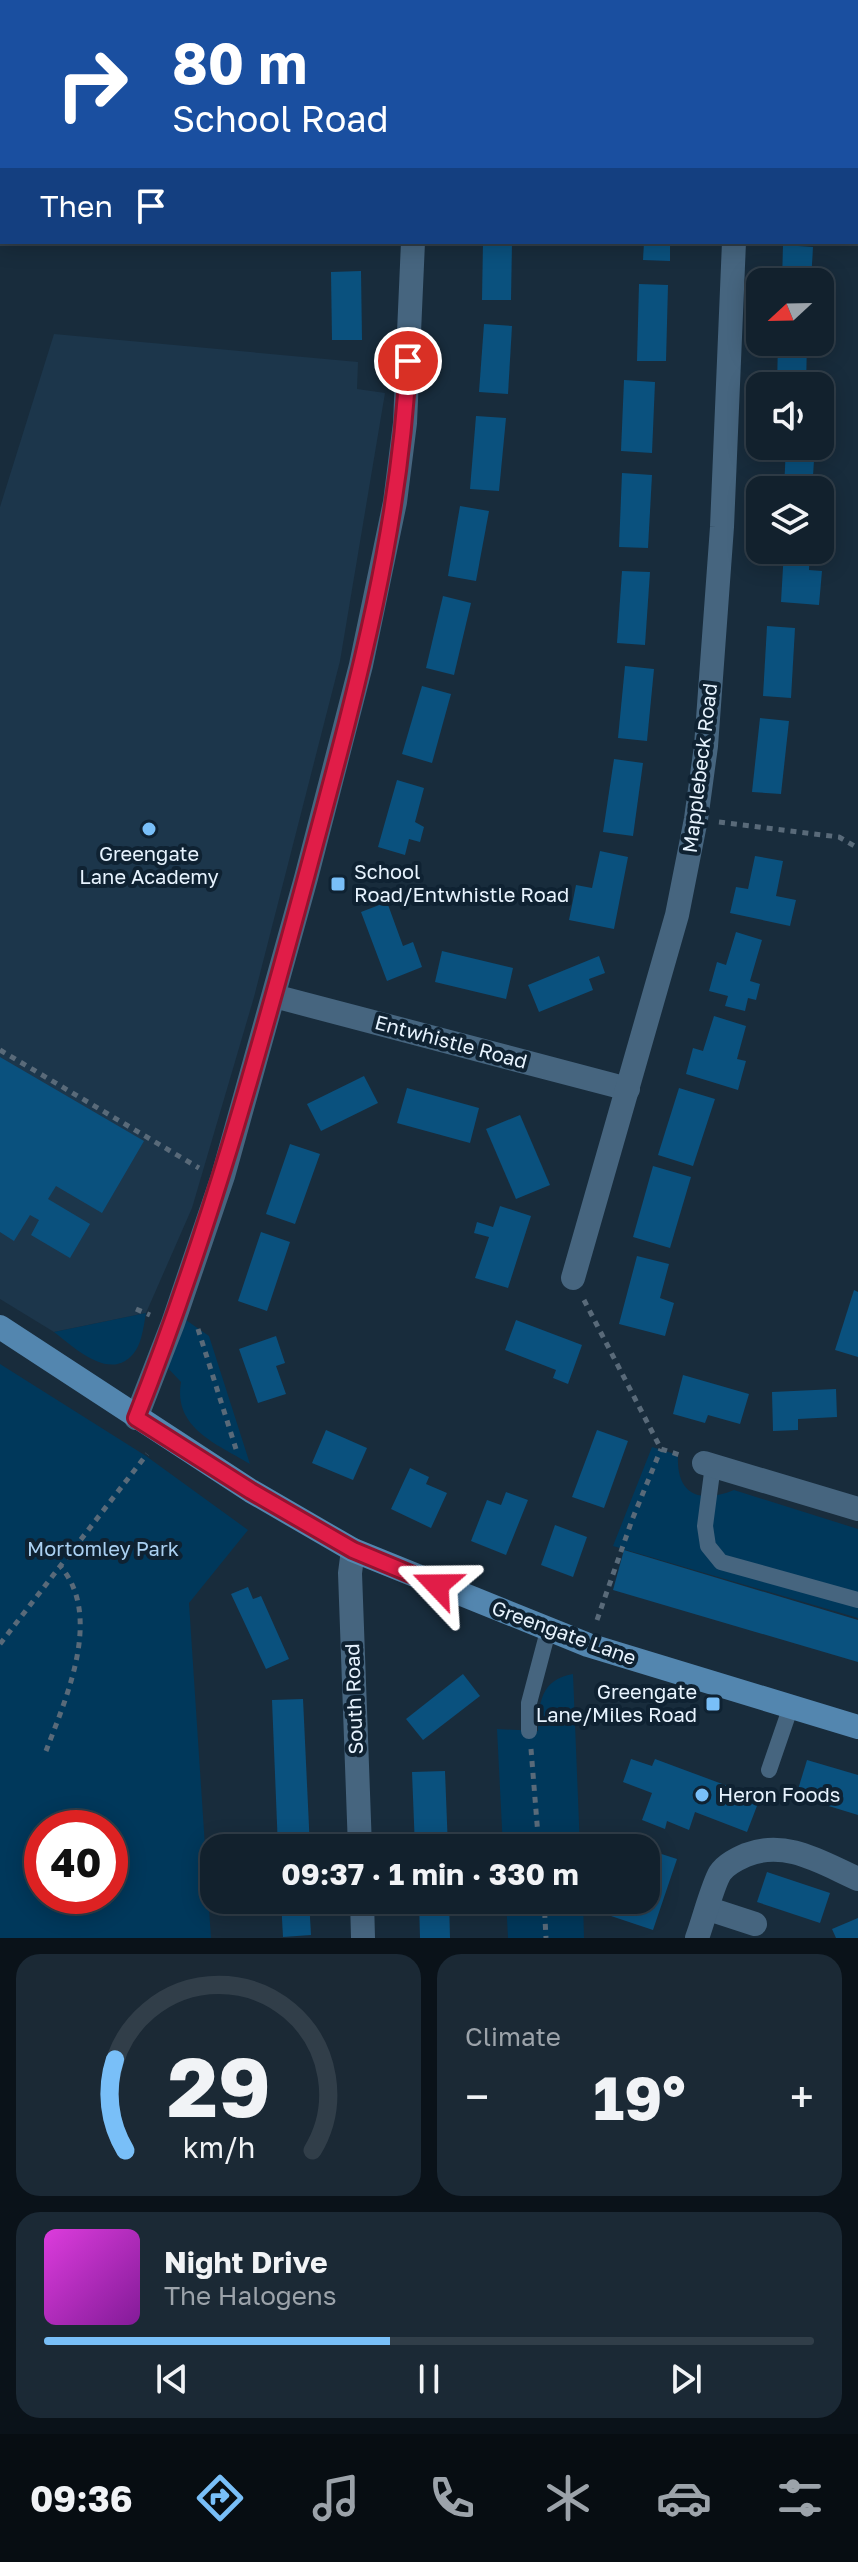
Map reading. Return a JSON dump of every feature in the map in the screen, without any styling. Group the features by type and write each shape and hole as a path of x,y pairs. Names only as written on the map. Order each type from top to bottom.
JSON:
{"street":[{"path":"136,1418 173,1323 223,1176 361,665 395,502 405,423 413,244"},
{"name":"Mapplebeck Road","path":"573,1278 677,915 696,819 707,731 722,527 734,244"},
{"name":"Entwhistle Road","path":"274,996 628,1089"},
{"name":"Greengate Lane","path":"0,1327 251,1491 353,1550 548,1631 858,1727"},
{"path":"709,1464 858,1509"},
{"name":"South Road","path":"353,1550 350,1573 359,1834"},
{"path":"697,1938 720,1873 735,1859 756,1851 781,1848 804,1854 858,1879"},
{"path":"709,1909 755,1924"},
{"path":"362,1914 363,1938"}],"lane":[{"path":"709,1464 705,1526 708,1546 721,1562 858,1600"},
{"path":"529,1731 529,1703 548,1631"},
{"path":"769,1770 791,1706"}],"path":[{"path":"696,819 839,837 858,848"},
{"path":"0,1050 202,1169 223,1176"},
{"path":"573,1278 661,1449 709,1464"},
{"path":"173,1323 199,1330 219,1401 251,1491"},
{"path":"0,1644 161,1433"},
{"path":"588,1645 661,1449"},
{"path":"46,1751 73,1679 81,1622 72,1581 61,1567"},
{"path":"529,1731 538,1834"},
{"path":"545,1914 546,1938"}],"shaded area":[{"name":"Greengate Lane Academy","path":"54,334 358,362 357,389 385,393 340,661 254,997 192,1208 146,1313 54,1332 0,1299 0,507"}],"green space":[{"path":"146,1313 136,1350 127,1360 116,1364 94,1360 54,1332"},
{"path":"183,1318 209,1336 250,1464 200,1433 184,1411 180,1398 181,1382 165,1365"},
{"name":"Mortomley Park","path":"0,1364 146,1456 248,1530 189,1603 204,1834 200,1834 200,1914 209,1914 211,1938 0,1938"},
{"path":"652,1447 678,1455 681,1479 692,1493 711,1496 734,1490 858,1529 858,1618 613,1546"},
{"path":"573,1674 579,1834 502,1834 497,1729 538,1731 544,1694 562,1677"},
{"path":"507,1914 583,1914 584,1938 508,1938"}],"building":[{"path":"483,244 512,244 511,300 482,300"},
{"path":"644,244 670,244 670,261 643,260"},
{"path":"783,245 813,247 812,268 782,268"},
{"path":"361,271 362,340 332,340 331,272"},
{"path":"639,284 668,285 666,361 637,361"},
{"path":"484,324 512,326 508,394 479,392"},
{"path":"778,356 807,356 806,372 777,372"},
{"path":"624,380 655,382 652,453 621,451"},
{"path":"476,416 506,418 499,491 470,489"},
{"path":"785,460 814,460 813,476 785,476"},
{"path":"622,473 652,475 648,548 619,547"},
{"path":"460,506 489,511 476,581 448,576"},
{"path":"783,564 809,564 809,570 822,571 819,605 781,602"},
{"path":"622,571 650,572 645,645 617,643"},
{"path":"443,596 471,603 454,675 426,668"},
{"path":"767,626 795,628 791,698 763,696"},
{"path":"625,666 654,669 647,741 618,738"},
{"path":"422,686 451,694 432,763 402,754"},
{"path":"760,718 789,721 781,794 752,792"},
{"path":"614,759 643,763 633,836 603,832"},
{"path":"397,780 424,788 415,822 424,827 420,842 409,839 405,855 378,847"},
{"path":"600,851 628,857 614,929 569,920 576,885 592,888"},
{"path":"755,856 783,861 776,896 796,900 790,926 730,913 736,887 748,889"},
{"path":"387,902 403,946 413,942 422,967 387,981 361,912"},
{"path":"736,932 762,940 750,981 760,984 756,1000 748,998 745,1011 725,1006 728,996 709,991 717,962 726,965"},
{"path":"442,951 513,968 506,999 435,982"},
{"path":"599,956 605,973 589,979 593,990 539,1012 528,985"},
{"path":"714,1016 746,1026 737,1059 746,1061 738,1090 686,1074 693,1048 703,1051"},
{"path":"0,1057 144,1141 102,1213 56,1186 48,1199 90,1224 70,1258 31,1235 39,1220 30,1215 14,1241 0,1232"},
{"path":"364,1076 378,1103 321,1131 307,1104"},
{"path":"407,1088 479,1108 470,1143 397,1123"},
{"path":"679,1088 715,1099 693,1166 658,1155"},
{"path":"520,1115 550,1185 516,1199 486,1129"},
{"path":"290,1144 320,1154 295,1224 266,1214"},
{"path":"653,1166 691,1177 670,1248 633,1237"},
{"path":"500,1206 531,1216 508,1288 475,1278 489,1237 474,1233 477,1222 493,1227"},
{"path":"261,1232 290,1242 267,1311 238,1301"},
{"path":"637,1256 669,1264 660,1298 674,1303 665,1336 619,1324"},
{"path":"854,1290 858,1292 858,1357 835,1350"},
{"path":"516,1320 582,1345 568,1384 553,1378 556,1370 505,1350"},
{"path":"276,1336 285,1363 276,1366 286,1394 258,1403 239,1349"},
{"path":"683,1375 749,1394 740,1424 708,1415 705,1423 673,1414"},
{"path":"836,1389 837,1417 798,1419 798,1430 773,1431 772,1392"},
{"path":"326,1430 367,1448 353,1480 312,1463"},
{"path":"597,1430 628,1441 604,1508 572,1497"},
{"path":"410,1468 429,1477 426,1484 447,1493 431,1528 391,1509"},
{"path":"506,1492 528,1500 506,1555 471,1541 487,1500 501,1505"},
{"path":"555,1525 587,1537 573,1577 541,1565"},
{"path":"624,1550 858,1620 858,1662 613,1590"},
{"path":"248,1587 253,1599 261,1596 289,1659 266,1669 231,1594"},
{"path":"463,1674 480,1696 423,1740 406,1719"},
{"path":"303,1699 309,1834 277,1834 272,1700"},
{"name":"Heron Foods","path":"631,1759 652,1766 655,1759 760,1798 747,1832 695,1812 689,1830 667,1821 665,1829 642,1820 652,1793 623,1782"},
{"path":"807,1760 858,1775 858,1815 796,1796"},
{"path":"445,1771 447,1834 414,1834 412,1772"},
{"path":"660,1854 677,1859 660,1909"},
{"path":"767,1872 830,1893 820,1923 757,1902"},
{"path":"282,1914 310,1914 311,1935 283,1937"},
{"path":"419,1914 449,1914 450,1938 420,1938"},
{"path":"605,1914 658,1914 653,1930"},
{"path":"858,1918 858,1938 836,1938 832,1929"}],"place":[{"name":"Greengate Lane Academy","path":"149,829"},
{"name":"School Road/Entwhistle Road","path":"338,884"},
{"name":"Greengate Lane/Miles Road","path":"713,1704"},
{"name":"Heron Foods","path":"702,1795"}],"route":[{"path":"408,361 405,423 395,502 361,665 338,756 223,1176 173,1323 136,1418 251,1491 353,1550 437,1585"}]}
